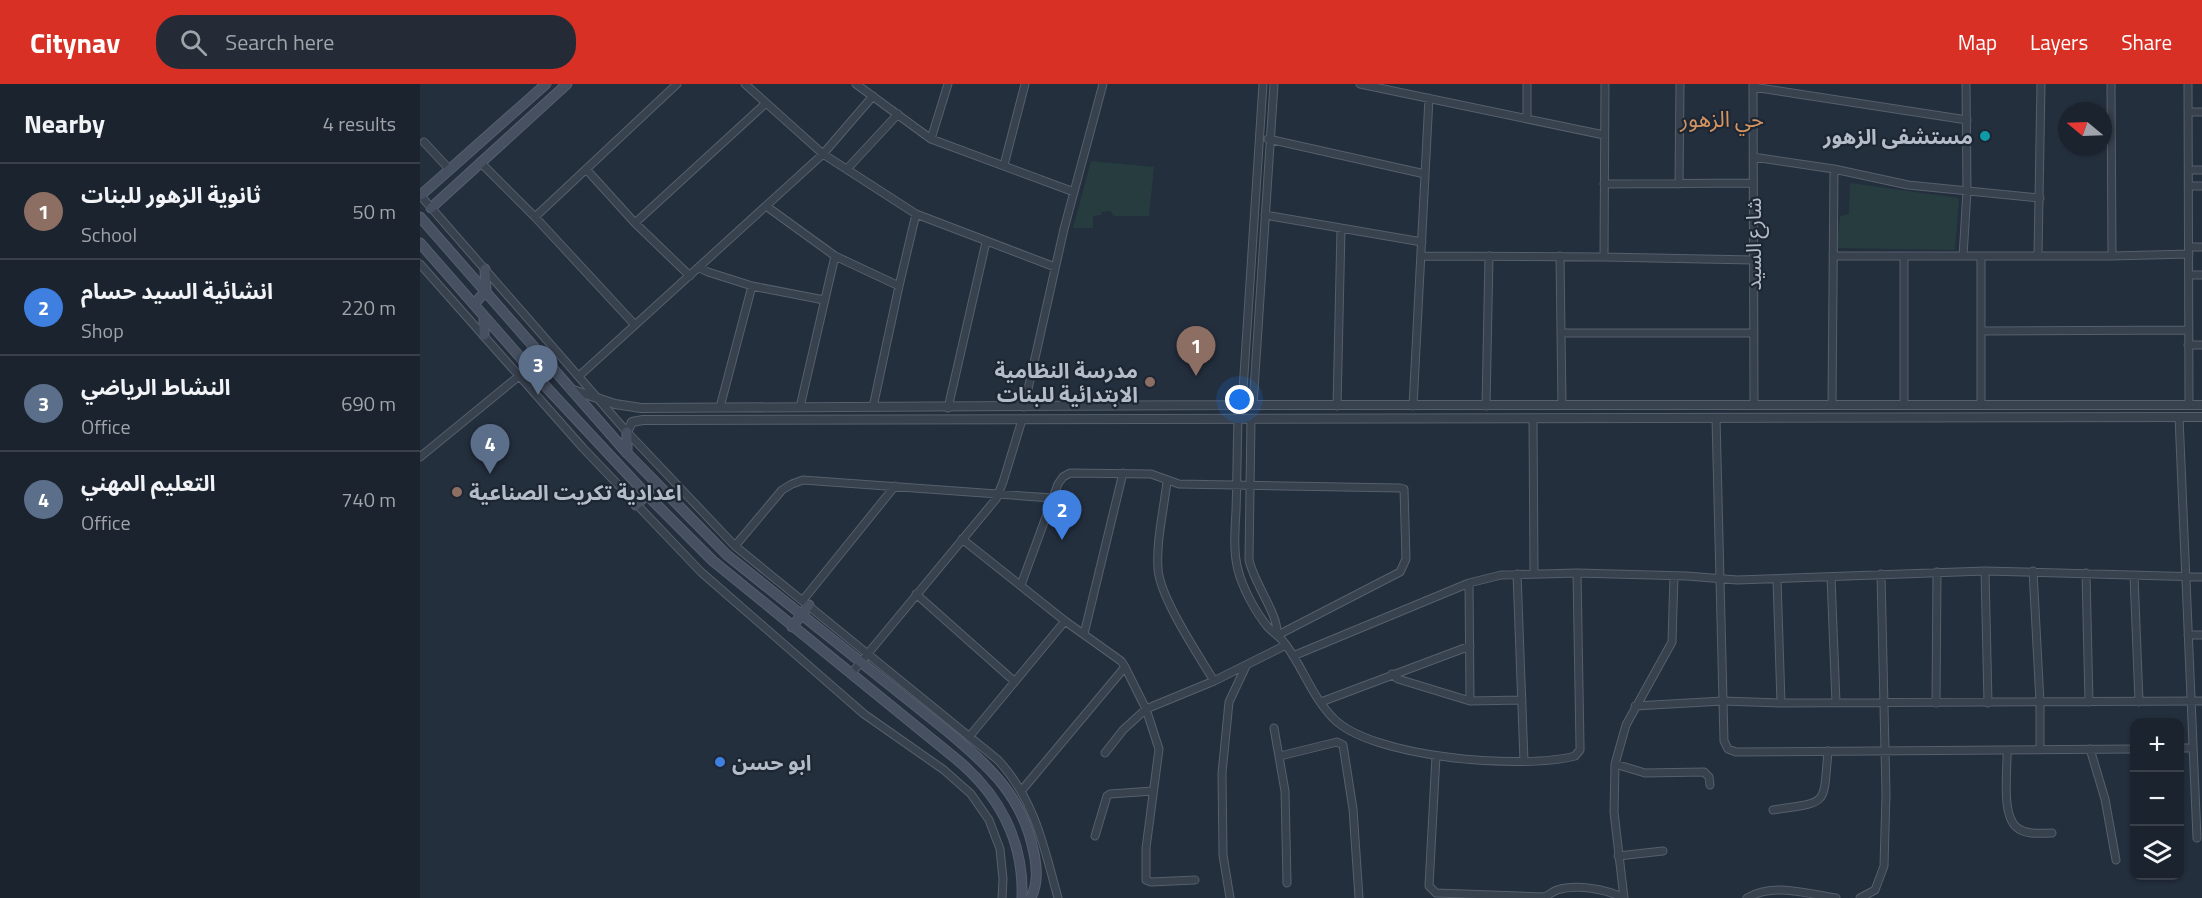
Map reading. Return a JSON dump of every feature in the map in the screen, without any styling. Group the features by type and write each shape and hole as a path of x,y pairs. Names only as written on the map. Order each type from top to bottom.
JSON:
{"main road":[{"path":"420,195 546,84"},
{"path":"431,207 567,84"},
{"path":"460,161 470,172"},
{"path":"420,217 627,453 728,555 802,615 863,658 950,727 1001,781 1025,819 1036,862 1037,879 1030,898"},
{"path":"420,243 548,389 646,494 713,561 973,773 988,790 1011,831 1022,876 1022,898"},
{"path":"420,256 433,257"},
{"path":"474,304 486,291 485,270"},
{"path":"484,316 484,335"},
{"path":"548,389 560,379"},
{"path":"627,432 627,453"},
{"path":"636,505 656,483"},
{"path":"792,627 802,615 806,602"},
{"path":"937,743 950,727"}],"street":[{"path":"535,217 676,84"},
{"path":"745,84 823,154 916,214 1055,267"},
{"path":"856,84 931,138 1074,192"},
{"path":"931,138 948,84"},
{"path":"1004,165 1025,84"},
{"path":"1024,407 1055,267 1103,84"},
{"path":"1242,405 1263,84"},
{"path":"1253,405 1274,84"},
{"path":"1360,84 1605,135"},
{"path":"1527,84 1527,118"},
{"path":"1604,257 1605,84"},
{"path":"1679,183 1680,84"},
{"path":"1963,256 1967,191 1966,84"},
{"path":"2038,255 2041,84"},
{"path":"2111,84 2112,256"},
{"path":"2188,84 2189,405"},
{"path":"1753,85 1967,120"},
{"name":"شارع السيد","path":"1753,85 1754,405"},
{"path":"579,376 823,154 873,96"},
{"path":"1413,406 1429,98"},
{"path":"635,222 766,104"},
{"path":"2188,112 2202,112"},
{"path":"847,169 898,114"},
{"path":"1260,137 1425,174"},
{"path":"424,142 450,170"},
{"path":"1753,157 1834,169 1908,185 2040,198"},
{"path":"480,162 535,217 635,325"},
{"path":"586,169 635,222 690,276"},
{"path":"1832,405 1834,169"},
{"path":"2188,170 2202,170"},
{"path":"1604,184 1753,183"},
{"path":"2189,186 2202,186"},
{"path":"420,195 627,432 735,546 806,602 863,658"},
{"path":"766,206 835,256 898,286"},
{"path":"873,407 898,286 916,214"},
{"path":"1266,215 1341,230 1422,242"},
{"path":"1337,406 1341,230"},
{"path":"948,408 986,242"},
{"path":"1833,256 2112,256 2202,247"},
{"path":"800,407 835,256"},
{"path":"1421,256 1753,260"},
{"path":"1486,406 1489,256"},
{"path":"1560,256 1562,405"},
{"path":"1904,256 1904,405"},
{"path":"1981,256 1981,404"},
{"path":"709,259 718,275"},
{"path":"420,264 636,505 701,572 864,714 944,770 971,794 989,820 1000,849 1002,898"},
{"path":"700,268 753,286 824,300"},
{"path":"2189,275 2202,275"},
{"path":"720,407 753,286"},
{"path":"1981,331 2188,330"},
{"path":"1561,333 1753,333"},
{"path":"2188,345 2202,345"},
{"path":"420,457 519,376"},
{"path":"570,389 632,407 2202,405"},
{"path":"1228,405 1243,390"},
{"path":"2030,404 2030,417"},
{"path":"1590,418 1593,411 1591,405"},
{"path":"701,407 701,420"},
{"path":"1136,407 1136,418"},
{"path":"2179,417 2187,577 2190,701 2198,787 2197,838"},
{"path":"627,432 632,422 637,420 2202,417"},
{"path":"1716,418 1724,741 1725,746 1732,752 2130,749"},
{"path":"1533,419 1534,573"},
{"path":"851,674 999,493 1022,420"},
{"path":"1238,420 1235,551 1239,573 1248,594 1267,625 1286,645 1320,702 1333,718 1349,731 1384,743 1436,756 1480,761 1524,761 1575,756 1580,750 1576,573"},
{"path":"1251,420 1249,560 1254,579 1276,622 1278,634"},
{"path":"1021,585 1052,498 1060,481 1070,473 1155,475 1179,484 1400,488 1405,491 1406,559 1400,572 1278,634"},
{"path":"1084,634 1123,473"},
{"path":"735,546 782,490 802,480 1052,498"},
{"path":"1167,481 1158,550 1159,579 1166,597 1214,681"},
{"path":"806,602 895,486"},
{"path":"962,539 1065,621 1121,661 1146,709 1159,749 1146,848 1146,880 1151,882 1195,880"},
{"path":"1984,571 1988,703"},
{"path":"1293,656 1469,583 1492,576 1576,573 1777,579 1937,572 2033,571 2202,577"},
{"path":"2033,571 2040,702 2040,750"},
{"path":"1936,703 1937,572"},
{"path":"2086,573 2089,702"},
{"path":"1517,574 1524,761"},
{"path":"1860,898 1875,890 1884,866 1886,752 1881,574"},
{"path":"2134,575 2139,702"},
{"path":"1624,898 1618,856 1613,787 1615,764 1626,725 1672,642 1674,576"},
{"path":"1831,577 1836,703"},
{"path":"1777,579 1781,704"},
{"path":"1469,583 1470,701"},
{"path":"916,594 1014,681"},
{"path":"969,737 1065,621"},
{"path":"2188,635 2202,635"},
{"path":"1105,753 1123,730 1146,709 1214,681 1286,645"},
{"path":"1320,702 1470,646"},
{"path":"1230,898 1223,855 1222,773 1229,702 1245,666"},
{"path":"1022,790 1125,667"},
{"path":"1392,674 1398,679 1470,701 1522,700"},
{"path":"1635,706 1723,701 1781,704 2202,701"},
{"path":"950,727 969,737 998,760 1022,790 1036,820 1058,898"},
{"path":"1274,728 1285,791 1287,883"},
{"path":"1280,756 1337,742 1343,745 1353,809 1359,898"},
{"path":"2184,748 2193,748"},
{"path":"2090,749 2105,799 2116,860"},
{"path":"2007,750 2006,802 2010,819 2019,830 2052,833"},
{"path":"1773,810 1815,803 1822,798 1825,789 1828,751"},
{"path":"1436,756 1429,886 1431,890 1436,893 1544,897 1558,890 1591,888 1603,889 1624,898"},
{"path":"1615,764 1645,773 1704,772 1709,777 1710,785"},
{"path":"1095,836 1107,796 1153,791"},
{"path":"1618,856 1662,851"},
{"path":"1747,898 1779,889 1836,898"}],"green space":[{"path":"1091,161 1154,167 1149,216 1114,216 1110,211 1102,212 1101,215 1093,216 1093,228 1073,228"},
{"path":"1850,183 1959,198 1955,250 1836,248 1840,216 1849,214"}],"place":[{"name":"مستشفى الزهور","path":"1985,136"},
{"name":"ثانوية الزهور للبنات","path":"1196,376"},
{"name":"مدرسة النظامية الابتدائية للبنات","path":"1150,382"},
{"name":"النشاط الرياضي","path":"538,395"},
{"name":"التعليم المهني","path":"490,474"},
{"name":"اعدادية تكريت الصناعية","path":"457,492"},
{"name":"انشائية السيد حسام","path":"1062,540"},
{"name":"ابو حسن","path":"720,762"}],"district":[{"name":"حي الزهور","path":"1722,119"}]}
